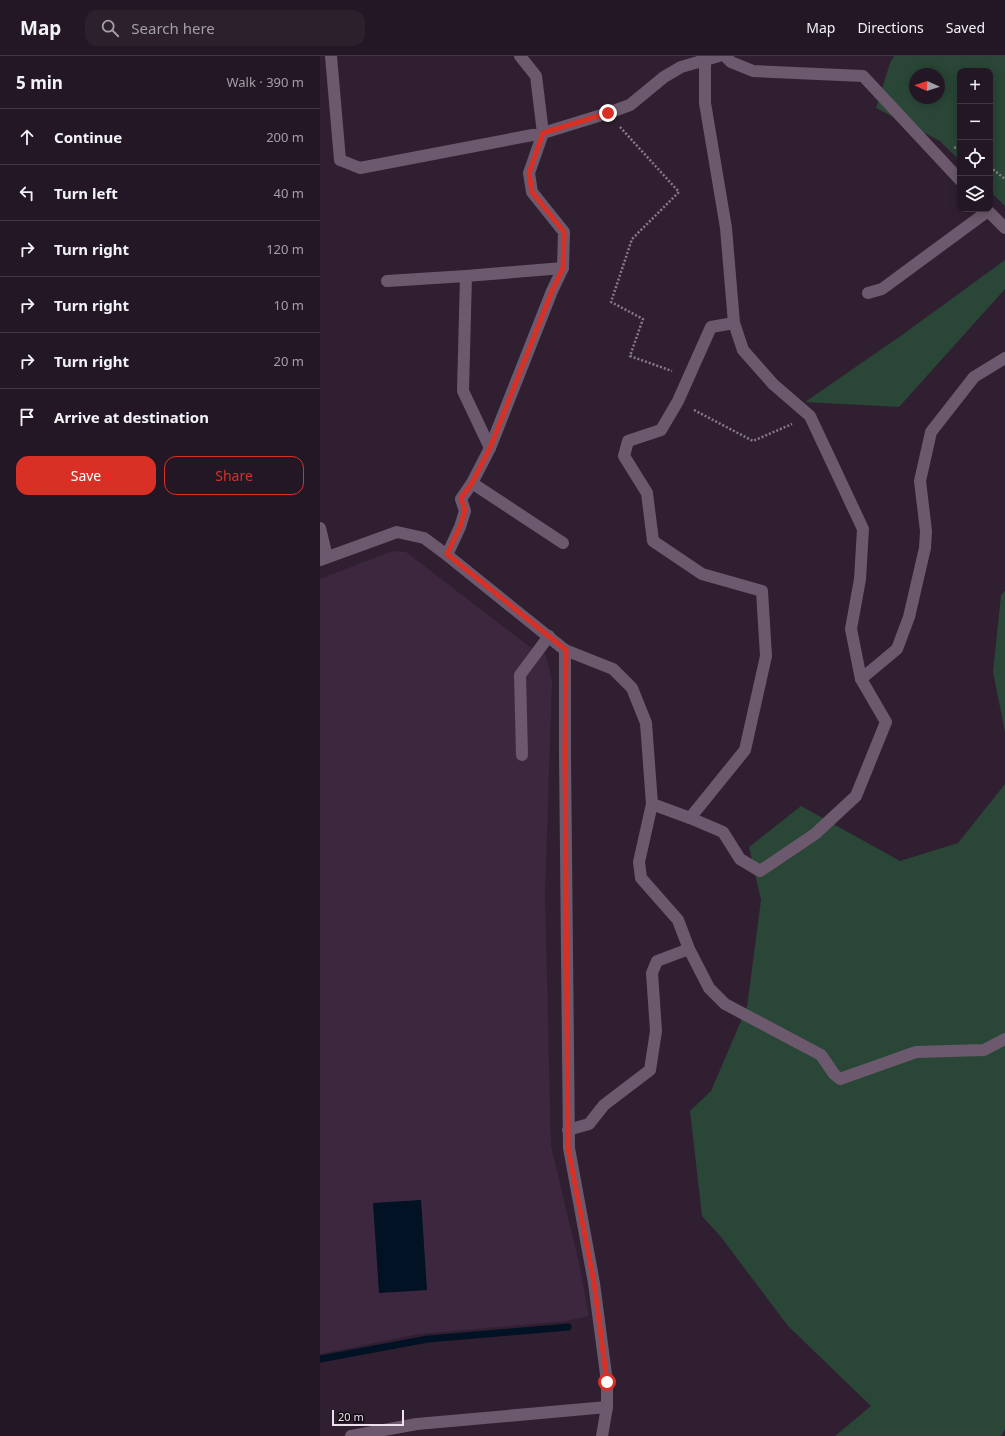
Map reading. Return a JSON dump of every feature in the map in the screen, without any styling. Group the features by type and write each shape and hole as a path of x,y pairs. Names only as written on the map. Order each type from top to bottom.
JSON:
{"street":[{"path":"331,56 340,160 360,168 543,133 608,113 630,105 664,76 681,67 704,59 719,56"},
{"path":"447,554 460,527 465,510 461,498 472,483 490,448 552,291 563,268 564,232 532,192 529,173 543,133 536,76 520,56"},
{"path":"725,56 731,62 753,71 863,76 957,177"},
{"path":"652,804 722,832 740,859 760,872 815,834 856,796 886,722 861,679 851,629 860,579 863,529 810,416 773,384 743,350 734,323 726,228 705,103 704,59"},
{"path":"868,293 882,289 984,212"},
{"path":"989,212 1005,228"},
{"path":"387,281 563,268"},
{"path":"466,276 463,392 490,448"},
{"path":"690,818 745,750 766,656 762,591 702,574 653,541 647,493 624,456 628,441 660,430 678,401 711,327 734,323"},
{"path":"861,679 897,649 909,617 925,548 926,531 920,481 931,432 974,377 1005,358"},
{"path":"472,483 563,543"},
{"path":"320,528 323,559 397,532 424,538 447,554 566,650 613,669 632,688 646,723 652,804 639,862 641,878 678,920 689,949 709,988 725,1004 821,1055 834,1074 840,1079 916,1052 984,1050 1005,1039"},
{"path":"522,755 520,675 549,636"},
{"path":"566,650 565,755 568,1148 594,1283 607,1382 607,1408 602,1436"},
{"path":"568,1130 589,1124 604,1105 650,1070 656,1031 652,973 657,962 689,949"},
{"path":"351,1436 417,1424 607,1408"}],"path":[{"path":"608,113 679,192 632,239 611,302 643,319 630,356 688,376"},
{"path":"993,169 1005,179"},
{"path":"678,401 753,441 810,416"}],"shaded area":[{"path":"392,551 406,552 530,647 546,655 552,681 545,895 551,1146 579,1263 589,1316 567,1321 419,1334 320,1354 320,579"}],"green space":[{"path":"894,56 1005,56 1005,206 993,194 993,68 957,68 957,158 940,141 876,108 890,63"},
{"path":"1005,260 1005,289 899,407 805,402 902,335"},
{"path":"1005,591 1005,732 993,672 1001,595"},
{"path":"1005,784 1005,1429 1001,1436 835,1436 871,1406 788,1326 721,1237 702,1216 690,1111 711,1091 747,1007 761,900 749,847 801,806 900,861 958,843"}],"water":[{"path":"421,1200 427,1290 379,1293 373,1203"}],"waterway":[{"path":"320,1359 428,1339 568,1327"}],"route":[{"path":"607,1382 594,1283 568,1148 565,755 566,650 447,554 460,527 465,510 461,498 472,483 490,448 552,291 563,268 564,232 532,192 529,173 543,133 608,113"}]}
